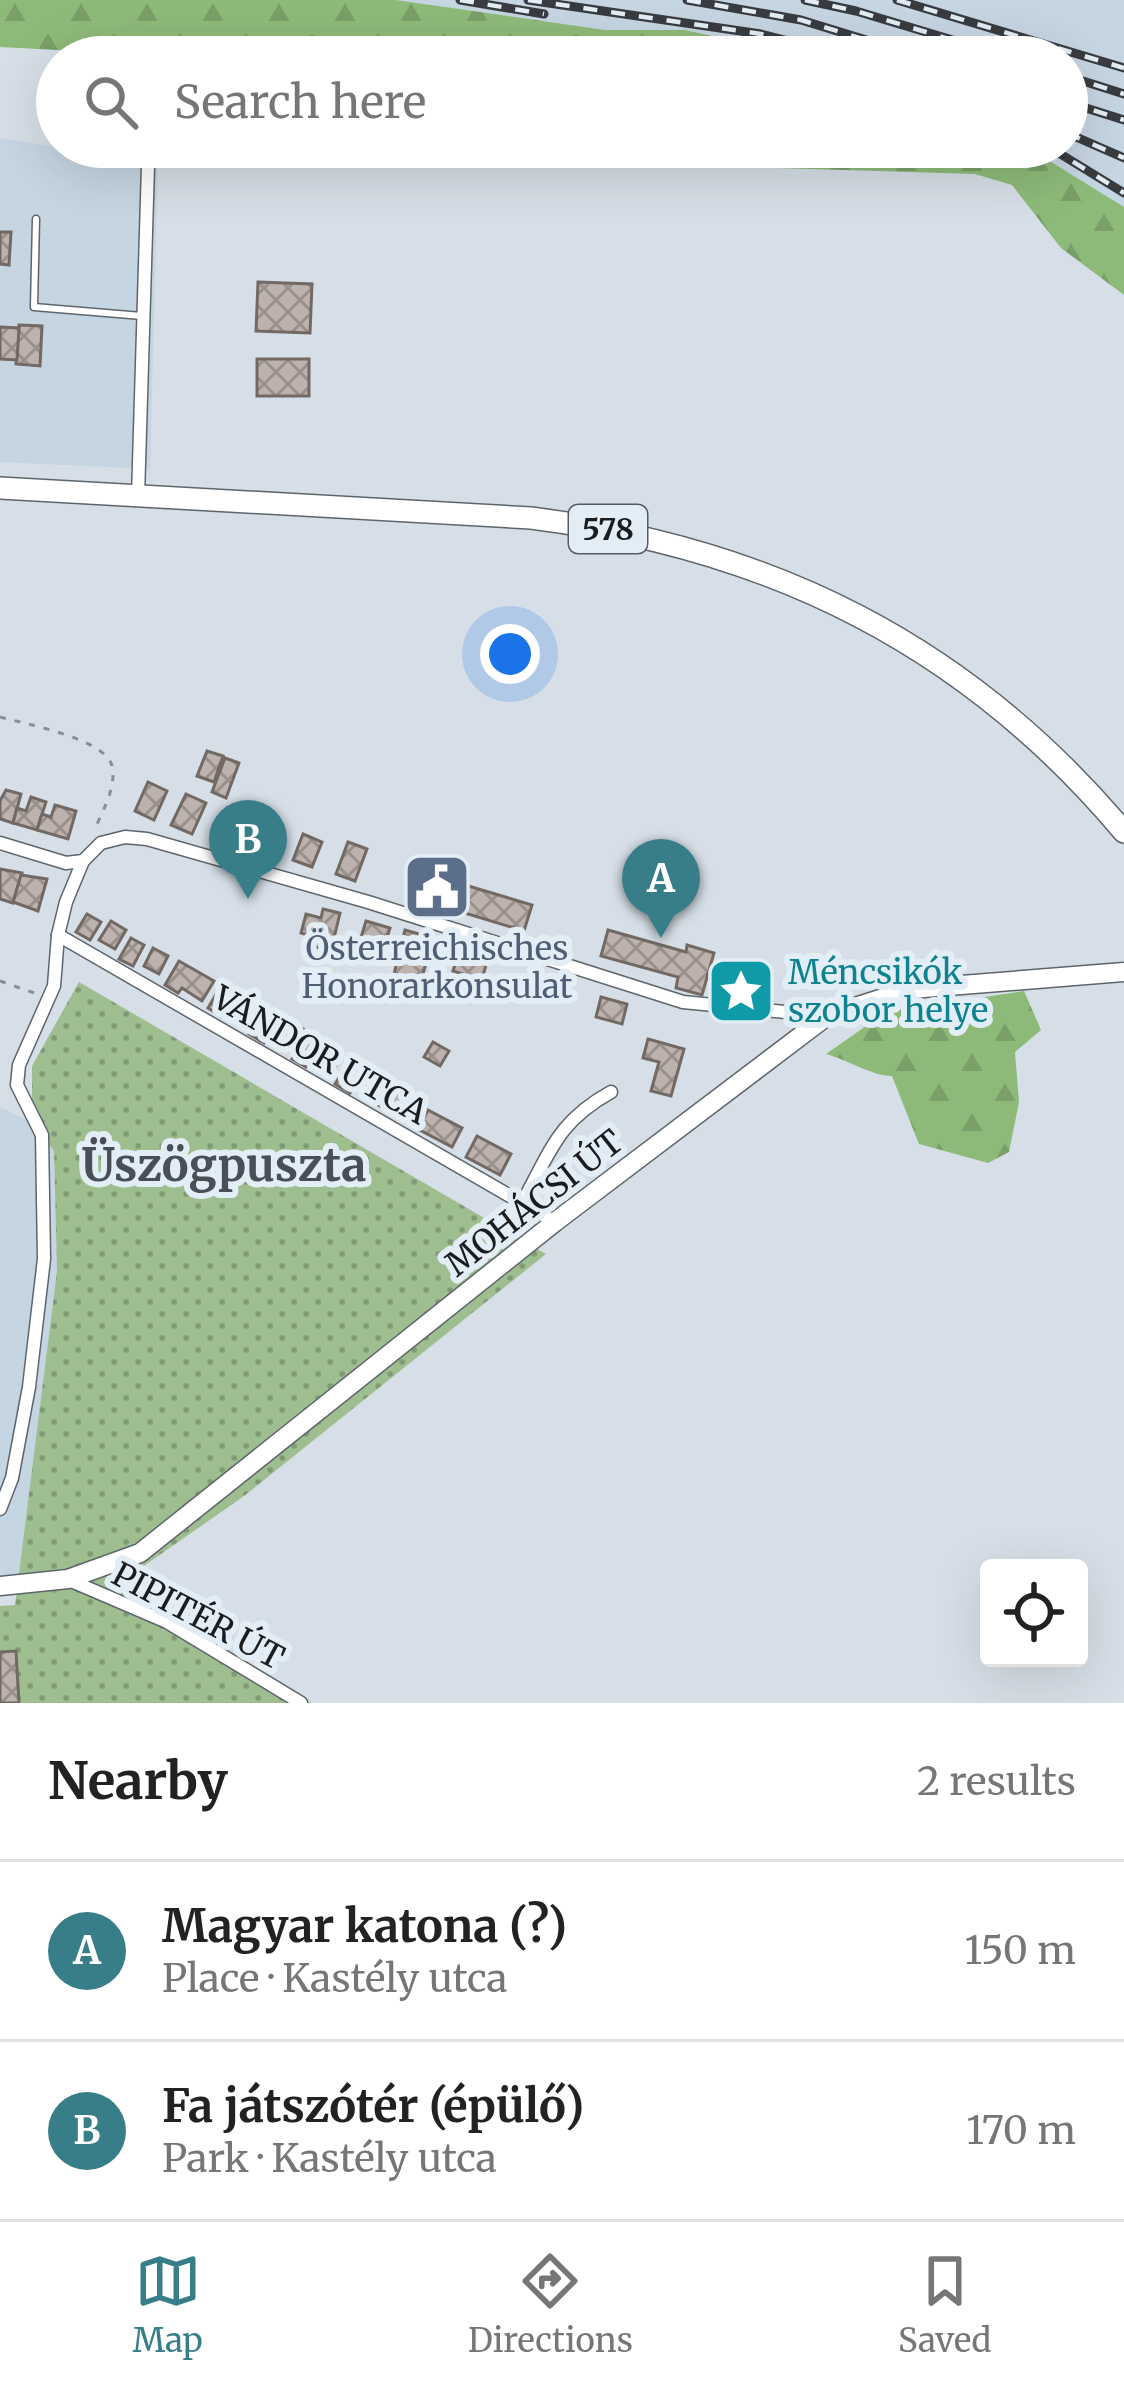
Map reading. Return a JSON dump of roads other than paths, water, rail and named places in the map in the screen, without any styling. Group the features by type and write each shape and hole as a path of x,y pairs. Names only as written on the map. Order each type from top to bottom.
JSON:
{"main road":[{"name":"578","path":"0,488 531,518 632,534 740,563 857,614 941,666 1040,743 1124,832"},
{"name":"MOHÁCSI ÚT","path":"0,1586 68,1579 140,1553 555,1222 827,1016 911,989 1124,969"}],"street":[{"path":"138,496 148,168"},
{"path":"0,1509 12,1478 29,1387 44,1259 42,1135 17,1085 19,1064 50,998 66,902 83,861 101,843 125,837 147,839 368,902 683,1002 827,1016"},
{"path":"0,843 66,863 83,861"},
{"name":"VÁNDOR UTCA","path":"58,935 555,1222"},
{"path":"522,1203 567,1123 580,1109 611,1092"},
{"name":"PIPITÉR ÚT","path":"68,1579 167,1622 301,1703"}],"lane":[{"path":"36,219 34,308 142,316"}],"railway":[{"path":"460,0 544,14"},
{"path":"528,0 769,36"},
{"path":"687,0 801,20 853,36"},
{"path":"805,0 939,36"},
{"path":"897,0 1017,36"},
{"path":"1088,57 1124,68"},
{"path":"1088,83 1124,94"},
{"path":"1088,109 1124,120"},
{"path":"1088,142 1124,158"},
{"path":"1083,168 1124,193"}],"place":[{"name":"Österreichisches Honorarkonsulat","path":"437,887"},
{"name":"Fa játszótér (épülő)","path":"248,899"},
{"name":"Magyar katona (?)","path":"661,938"},
{"name":"Méncsikók szobor helye","path":"741,991"}],"district":[{"name":"Üszögpuszta","path":"224,1165"}]}
